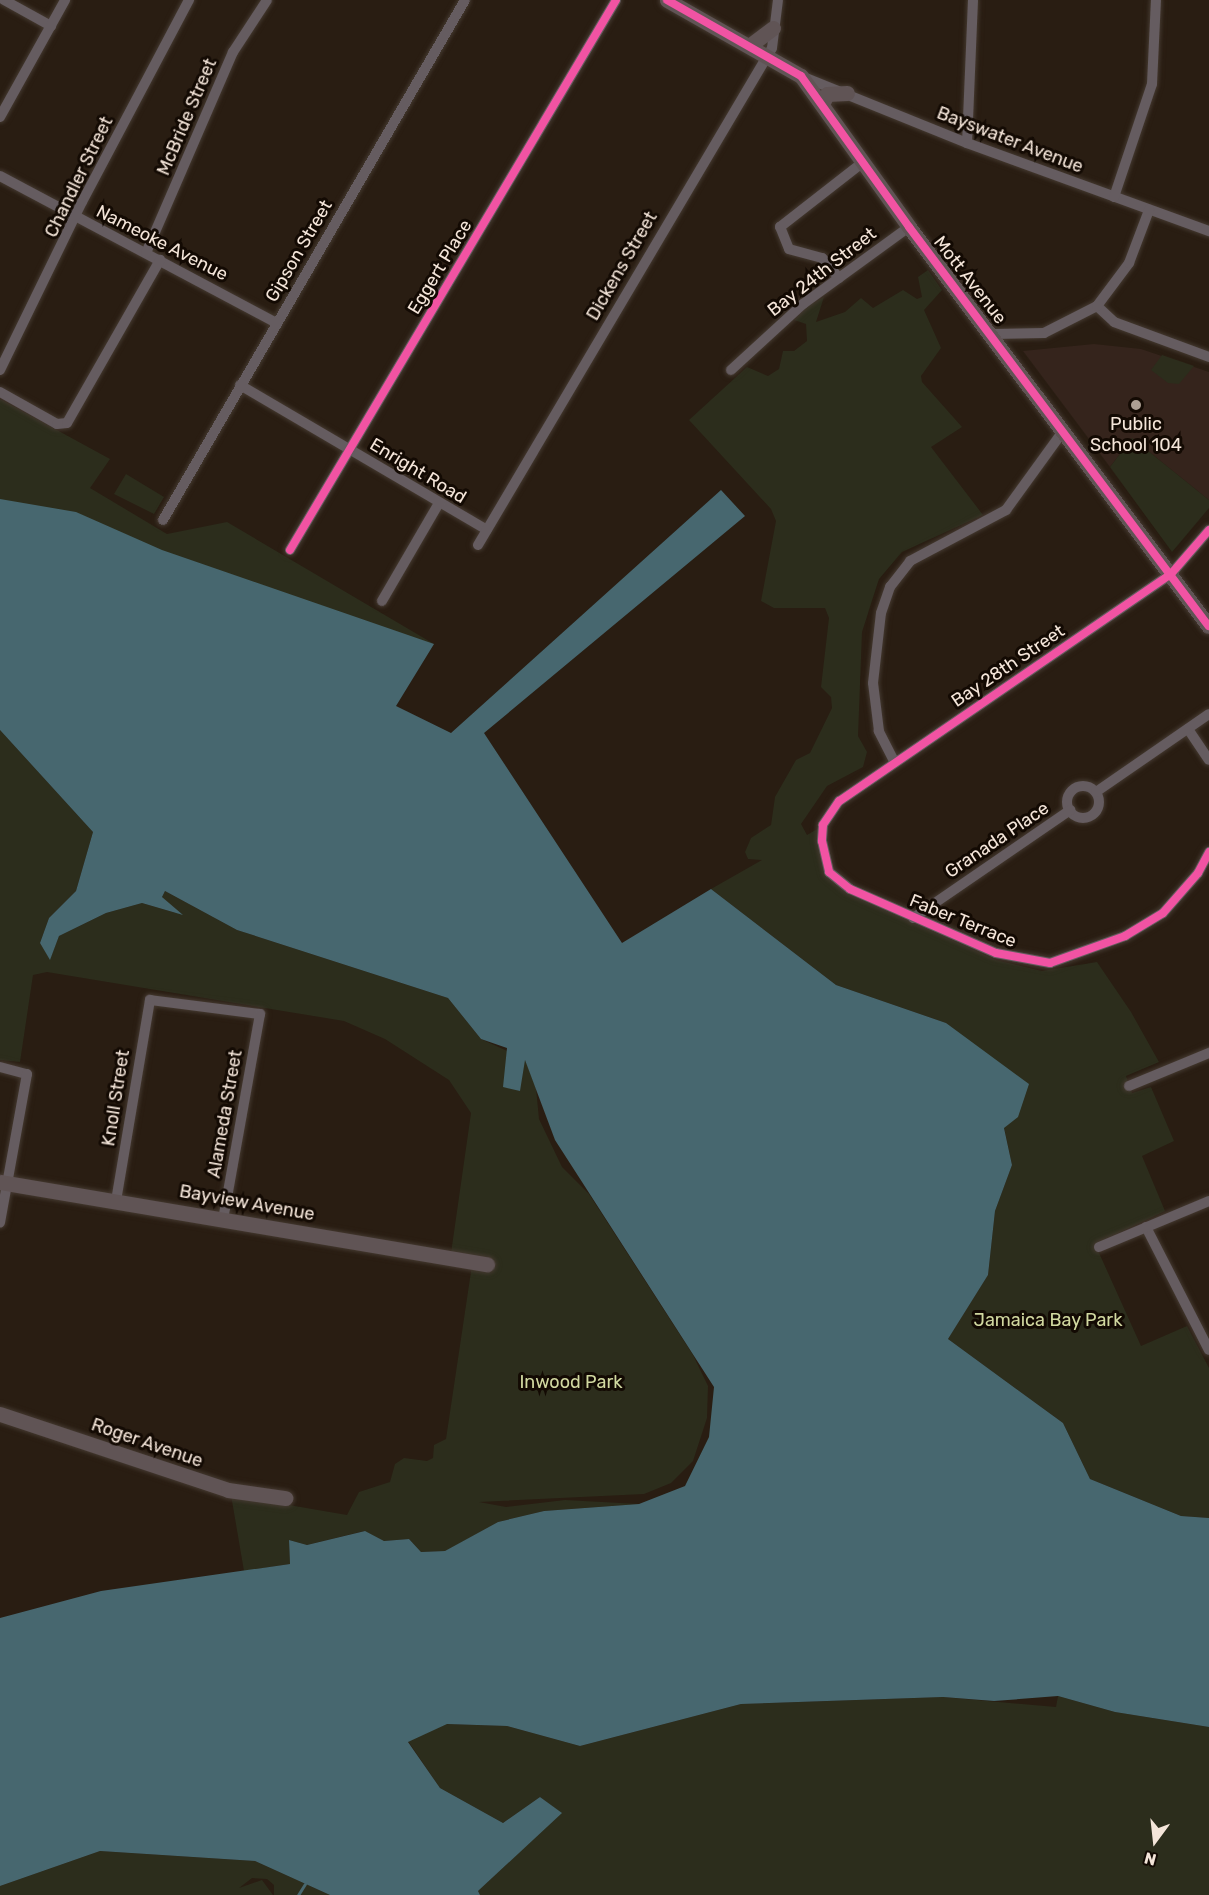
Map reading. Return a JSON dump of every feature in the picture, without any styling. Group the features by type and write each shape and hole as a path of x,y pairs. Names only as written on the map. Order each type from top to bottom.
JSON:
{"street":[{"path":"4,0 51,26"},
{"path":"0,117 65,0"},
{"name":"Chandler Street","path":"0,370 189,0"},
{"name":"McBride Street","path":"146,253 233,52 267,0"},
{"name":"Gipson Street","path":"163,520 465,0"},
{"name":"Eggert Place","path":"290,550 616,0"},
{"name":"Mott Avenue","path":"667,0 801,76 909,227 994,334 1209,626"},
{"name":"Dickens Street","path":"478,545 772,48 778,0"},
{"path":"967,143 973,0"},
{"path":"1114,198 1152,84 1156,0"},
{"path":"749,46 773,28"},
{"name":"Bayswater Avenue","path":"801,76 967,143 1209,231"},
{"path":"822,104 827,94 847,93"},
{"path":"839,278 822,258 789,249 780,227 862,163"},
{"name":"Nameoke Avenue","path":"0,176 277,323"},
{"path":"994,334 1044,333 1097,306 1130,263 1149,210"},
{"name":"Bay 24th Street","path":"730,370 839,278 909,227"},
{"path":"0,392 63,425 160,260"},
{"path":"1097,306 1114,322 1209,357"},
{"name":"Enright Road","path":"240,385 487,530"},
{"path":"894,761 879,731 873,683 881,613 890,587 910,561 1006,510 1064,430"},
{"path":"382,601 440,503"},
{"name":"Bay 28th Street","path":"824,825 839,801 894,761 1172,574 1209,530"},
{"path":"1096,792 1209,714"},
{"path":"1188,729 1209,760"},
{"name":"Granada Place","path":"1082,785 1096,792 1099,807 1093,815 1083,818 1070,810 1067,800 1072,790 1082,785"},
{"name":"Granada Place","path":"913,918 1070,810"},
{"name":"Faber Terrace","path":"824,825 823,856 832,876 913,918 1006,956 1062,961 1125,936 1163,913 1198,873 1209,852"},
{"name":"Alameda Street","path":"150,1000 260,1014 223,1219"},
{"name":"Knoll Street","path":"116,1201 150,1000"},
{"path":"1129,1086 1209,1053"},
{"path":"0,1067 27,1074 4,1183 0,1223"},
{"name":"Bayview Avenue","path":"4,1183 487,1264"},
{"path":"1099,1247 1209,1201"},
{"path":"1146,1227 1209,1350"},
{"name":"Roger Avenue","path":"0,1414 228,1490 285,1498"}],"shaded area":[{"name":"Public School 104","path":"1094,344 1141,349 1209,372 1209,500 1132,438 1110,467 1023,351"}],"green space":[{"name":"Jamaica Bay Park","path":"928,270 942,290 924,310 941,348 921,376 922,382 962,427 931,447 983,515 902,552 879,579 862,632 858,736 867,752 863,767 827,786 801,824 807,835 819,828 824,869 844,891 996,960 1042,971 1097,962 1131,1012 1159,1062 1126,1076 1132,1093 1151,1087 1174,1141 1142,1156 1165,1211 1095,1244 1141,1346 1187,1326 1209,1368 1209,1518 1181,1516 1090,1479 1063,1423 948,1339 988,1275 995,1211 1012,1165 1004,1127 946,1023 836,985 711,889 762,860 748,859 745,852 751,838 771,825 775,797 796,760 810,753 832,708 831,697 821,687 829,618 825,608 774,608 761,601 776,521 771,509 689,420 747,367 768,376 779,369 783,351 794,351 807,341 806,324 794,320 808,306 824,297 816,322 845,312 861,298 873,308 903,290 917,299 922,297 918,277"},
{"path":"1162,355 1194,366 1179,384 1168,383 1151,370"},
{"path":"0,399 110,459 90,488 167,534 227,522 434,644 397,702 0,531"},
{"path":"1132,438 1209,500 1209,508 1172,552 1110,467"},
{"path":"126,474 164,497 154,514 114,494"},
{"name":"Inwood Park","path":"0,730 93,832 76,891 49,918 40,943 50,959 59,936 106,913 142,903 176,913 162,897 165,891 237,930 448,998 481,1039 525,1059 536,1088 539,1119 562,1167 589,1194 693,1355 708,1386 707,1418 693,1461 671,1483 644,1494 479,1502 506,1507 565,1500 639,1504 544,1511 498,1522 446,1551 421,1552 409,1539 384,1541 364,1531 307,1545 289,1540 290,1564 244,1571 231,1495 347,1515 359,1492 390,1482 395,1464 404,1458 427,1461 433,1458 434,1445 446,1439 472,1265 450,1260 471,1113 449,1080 385,1039 344,1021 47,972 33,975 20,1062 0,1060"},
{"path":"1058,1696 1115,1712 1209,1727 1209,1895 480,1895 478,1891 561,1813 540,1797 503,1823 440,1788 408,1741 446,1724 507,1726 580,1746 741,1704 943,1697 1056,1707"},
{"path":"100,1851 255,1861 330,1895 274,1895 274,1885 267,1879 252,1878 239,1888 262,1880 273,1895 0,1895 0,1886"}],"water":[{"path":"721,490 745,516 484,733 622,943 711,889 836,985 946,1023 1029,1084 1018,1117 1004,1128 1012,1165 995,1211 988,1275 948,1339 1063,1423 1090,1479 1181,1516 1209,1518 1209,1727 1115,1712 1058,1696 994,1701 943,1697 741,1704 580,1746 507,1726 447,1724 408,1742 440,1788 503,1823 540,1797 562,1813 478,1891 480,1895 330,1895 255,1861 100,1851 0,1886 0,1618 101,1591 290,1564 289,1540 307,1545 365,1531 384,1541 409,1539 421,1552 445,1551 498,1522 544,1511 639,1504 685,1486 709,1437 714,1387 555,1140 525,1060 520,1091 503,1087 507,1048 481,1039 448,998 237,930 165,891 162,897 183,915 142,903 106,913 59,936 50,960 40,943 49,918 76,891 93,832 0,730 0,499 76,512 162,550 434,644 396,706 451,733"}],"waterway":[{"path":"298,1895 305,1884"}],"cycle path":[{"path":"290,550 616,0"},
{"path":"667,0 801,76 909,227 1209,626"},
{"path":"1209,530 1171,574 839,801 823,825 822,841 829,872 850,889 996,953 1050,963 1125,936 1163,913 1198,873 1209,852"}],"place":[{"name":"Public School 104","path":"1136,405"}]}
